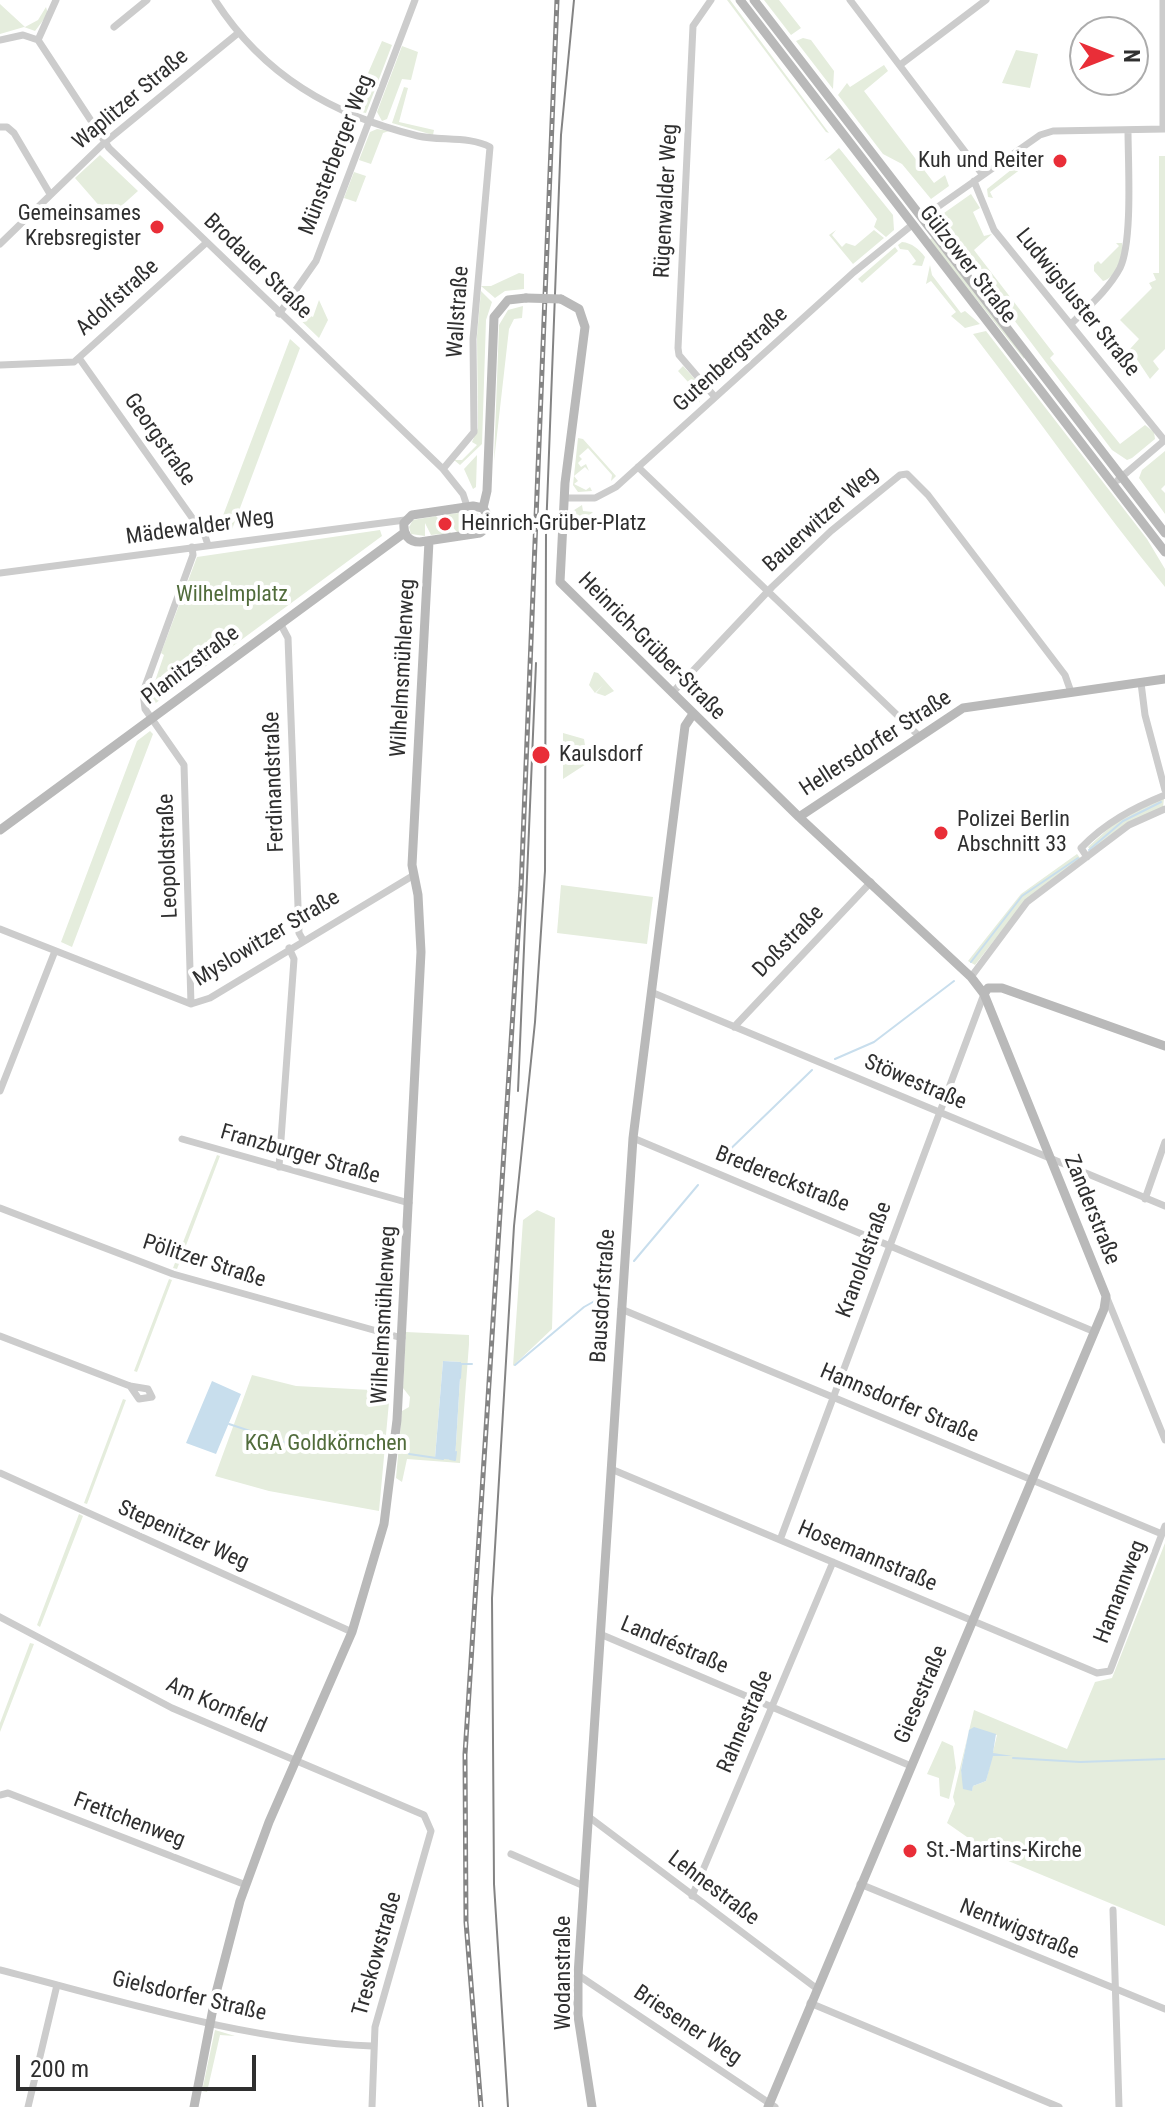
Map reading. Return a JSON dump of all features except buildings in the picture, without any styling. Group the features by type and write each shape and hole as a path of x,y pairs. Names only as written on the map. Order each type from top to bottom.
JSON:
{"street":[{"path":"0,40 23,35 38,40 56,0"},
{"path":"114,27 147,0"},
{"path":"215,0 237,34 307,93 369,122"},
{"name":"Münsterberger Weg","path":"279,314 315,265 415,0"},
{"name":"Rügenwalder Weg","path":"711,0 693,26 678,348 683,361 715,397"},
{"name":"Gülzower Straße","path":"740,0 1165,552"},
{"name":"Gülzower Straße","path":"754,0 1165,533"},
{"path":"850,0 982,174"},
{"path":"900,65 986,0"},
{"path":"912,225 1040,135 1053,131 1164,129 1163,0"},
{"name":"Waplitzer Straße","path":"0,244 104,143 237,34"},
{"name":"Brodauer Straße","path":"38,40 104,143 443,469 462,493 467,506"},
{"name":"Wallstraße","path":"369,122 418,136 490,147 473,339 474,432 443,469"},
{"path":"0,127 7,127 14,133 50,194"},
{"path":"1071,324 1115,277 1124,258 1128,130"},
{"name":"Ludwigsluster Straße","path":"974,181 994,230 1165,440"},
{"name":"Gutenbergstraße","path":"564,498 603,495 854,272 912,225"},
{"name":"Adolfstraße","path":"0,365 74,362 206,243"},
{"name":"Heinrich-Grüber-Straße","path":"483,508 487,491 494,317 508,300 561,299 579,309 585,327 564,498 560,582 799,817 971,977 984,994"},
{"name":"Georgstraße","path":"79,358 205,536 208,545"},
{"path":"1113,484 1165,440"},
{"path":"638,467 918,735"},
{"name":"Bauerwitzer Weg","path":"672,693 768,591 851,513 900,475 907,474 923,488 1065,675 1071,692"},
{"path":"467,506 483,508 488,521 480,533 415,542 404,533 405,520 412,515 467,506"},
{"name":"Mädewalder Weg","path":"0,573 405,520"},
{"name":"Planitzstraße","path":"0,830 404,533"},
{"name":"Wilhelmsmühlenweg","path":"194,2107 225,1956 246,1885 352,1632 377,1556 389,1498 402,1338 421,952 414,875 429,541"},
{"path":"151,718 145,709 143,692 193,555 192,547"},
{"name":"Ferdinandstraße","path":"280,623 288,638 299,933 303,940"},
{"name":"Hellersdorfer Straße","path":"799,817 956,711 972,705 1165,679"},
{"path":"1087,857 1081,848 1097,832 1165,793 1145,715 1141,683"},
{"name":"Bausdorfstraße","path":"584,1886 633,1138 685,726 693,714"},
{"name":"Leopoldstraße","path":"151,718 184,765 191,1004"},
{"path":"971,977 1027,902 1129,825 1165,809"},
{"name":"Myslowitzer Straße","path":"0,929 191,1004 210,998 414,875"},
{"name":"Doßstraße","path":"734,1027 871,882"},
{"path":"279,1167 294,956 289,948"},
{"path":"0,1091 55,951"},
{"path":"984,994 988,988 1002,988 1165,1046"},
{"name":"Stöwestraße","path":"651,992 1165,1206"},
{"name":"Kranoldstraße","path":"780,1540 984,994"},
{"name":"Zanderstraße","path":"984,994 1165,1440"},
{"name":"Bredereckstraße","path":"633,1138 1095,1332"},
{"name":"Franzburger Straße","path":"182,1139 409,1203"},
{"path":"1145,1199 1165,1142"},
{"name":"Pölitzer Straße","path":"0,1208 173,1274 402,1338"},
{"name":"Giesestraße","path":"771,2105 816,1988 1095,1332 1106,1296"},
{"name":"Hannsdorfer Straße","path":"621,1309 1032,1480 1164,1530"},
{"path":"0,1336 130,1386"},
{"name":"Hosemannstraße","path":"611,1469 1097,1673 1110,1671"},
{"name":"Stepenitzer Weg","path":"0,1473 352,1632"},
{"name":"Hamannweg","path":"1110,1671 1164,1530"},
{"name":"Rahnestraße","path":"692,1896 833,1562"},
{"name":"Am Kornfeld","path":"0,1617 159,1702 424,1815"},
{"name":"Landréstraße","path":"600,1634 911,1766"},
{"name":"Frettchenweg","path":"0,1795 8,1793 246,1885"},
{"name":"Treskowstraße","path":"372,2107 372,2046 431,1831 424,1815"},
{"name":"Lehnestraße","path":"589,1817 816,1988"},
{"path":"511,1854 584,1886"},
{"name":"Nentwigstraße","path":"860,1884 1165,2009"},
{"name":"Wodanstraße","path":"584,1886 578,2016 592,2107"},
{"path":"1113,1910 1119,2107"},
{"name":"Gielsdorfer Straße","path":"0,1970 211,2022 289,2037 372,2046"},
{"name":"Briesener Weg","path":"578,1975 771,2105"},
{"path":"28,2107 57,1985"},
{"path":"810,2003 1059,2107"}],"green space":[{"path":"727,0 730,0 829,133 826,132"},
{"path":"764,0 779,0 801,28 791,35"},
{"path":"0,4 25,27 38,20 46,7 48,14 35,31 24,27 0,34"},
{"path":"803,38 811,40 834,71 833,89 796,41"},
{"path":"382,41 392,45 366,113 352,110"},
{"path":"402,46 418,52 411,80 402,79 387,119 382,121 377,112"},
{"path":"1016,50 1038,54 1030,88 1002,83"},
{"path":"884,65 888,71 864,91 934,183 945,175 949,186 931,199 902,164 883,154 838,95 847,83 850,87"},
{"path":"404,87 408,88 399,122 434,130 433,135 392,123"},
{"path":"377,129 389,131 383,133 371,164 359,160 370,132"},
{"path":"839,148 893,215 894,230 886,237 874,227 877,219 830,158 824,161"},
{"path":"100,155 138,191 109,217 75,178"},
{"path":"1159,156 1165,156 1165,349 1153,361 1159,369 1150,379 1130,349 1139,339 1120,320 1152,288 1149,283 1156,280 1153,273 1159,273"},
{"path":"1021,162 1025,166 990,192 993,198 988,197 987,189"},
{"path":"354,172 366,176 356,202 344,198"},
{"path":"971,194 980,208 973,212 984,236 992,234 974,250 1054,354 1050,358 1120,444 1145,425 1154,432 1155,439 1132,458 1127,460 1112,450 956,243 943,220 944,213"},
{"path":"836,230 832,235 842,247 846,243 855,246 874,230 884,238 853,264 829,235"},
{"path":"932,238 1024,357 1024,359 929,240"},
{"path":"902,242 923,254 922,266 912,265 916,261 908,250 900,249 898,245"},
{"path":"1116,243 1122,243 1121,260 1116,271 1103,281 1094,271 1094,265 1098,261 1101,264 1119,246"},
{"path":"895,247 898,251 862,283 858,279"},
{"path":"930,265 932,275 961,313 965,311 980,324 965,328 951,316 956,312 931,281 926,284"},
{"path":"519,273 524,274 524,289 505,291 495,298 481,286 491,286"},
{"path":"303,291 307,295 302,294 296,309 313,317 319,300 328,320 319,338 291,311"},
{"path":"481,291 492,302 486,320 482,444 460,465 454,460 462,460 477,445 472,442 478,428 477,336"},
{"path":"523,306 522,318 514,319 509,329 494,461 499,325 508,310"},
{"path":"986,331 1147,539 1165,569 1165,587 973,334"},
{"path":"290,339 300,348 231,532 216,534"},
{"path":"683,366 704,389 699,403 699,394 678,371"},
{"path":"578,438 583,439 616,476 611,481 612,475 588,448 579,456 582,459 578,463 581,467 586,464 589,471 585,467 574,476 578,481 574,484 586,490 590,487 592,491 578,492 573,485"},
{"path":"1165,451 1165,485 1161,489 1165,493 1165,514 1139,478 1142,470"},
{"path":"477,455 476,487 473,489 464,469"},
{"path":"582,505 583,511 593,512 569,534 571,512"},
{"path":"474,511 481,516 480,527 457,532 442,515"},
{"path":"436,516 451,533 431,535 425,523 425,536 411,534 409,527 413,520"},
{"name":"Wilhelmplatz","path":"380,530 382,536 149,708 146,705 150,683 154,684 164,655 161,653 197,557"},
{"path":"594,672 614,691 605,696 596,693 603,685 595,693 589,685"},
{"path":"150,731 153,734 72,947 61,942 137,741"},
{"path":"563,733 584,739 586,752 596,746 597,757 563,779"},
{"path":"1164,798 1163,808 1091,851 1088,847 1118,820"},
{"path":"1077,854 1081,859 1024,902 975,965 968,961 1021,894"},
{"path":"561,885 653,897 647,944 557,933"},
{"path":"217,1155 220,1156 177,1269 173,1268"},
{"path":"537,1210 555,1218 552,1329 513,1366 523,1220"},
{"path":"169,1279 172,1280 137,1372 134,1371"},
{"path":"406,1332 469,1335 460,1463 407,1459 402,1482 396,1478 402,1411 409,1407 410,1397 403,1388","holes":["443,1361 461,1362 455,1460 435,1457"]},
{"name":"KGA Goldkörnchen","path":"252,1375 296,1386 390,1391 379,1511 269,1491 215,1476"},
{"path":"123,1399 126,1400 87,1504 84,1503"},
{"path":"79,1514 83,1516 40,1627 37,1625"},
{"path":"1165,1543 1165,1926 977,1848 977,1844 947,1823 955,1804 953,1797 968,1734 961,1770 963,1782 972,1790 973,1786 986,1781 997,1735 969,1730 974,1710 1067,1749 1095,1682 1112,1678"},
{"path":"30,1643 34,1644 0,1732 0,1723"},
{"path":"942,1741 953,1746 956,1768 949,1799 940,1796 939,1778 927,1774"},
{"path":"215,2030 235,2036 220,2035 207,2092 202,2091"}],"water":[{"path":"443,1361 461,1362 455,1460 435,1458"},
{"path":"212,1381 241,1394 216,1454 186,1443"},
{"path":"974,1727 996,1734 993,1753 1013,1756 993,1756 986,1781 973,1786 972,1791 963,1789 961,1770 969,1730"}],"waterway":[{"path":"1089,850 1123,821 1161,802"},
{"path":"971,962 1022,896 1078,858"},
{"path":"835,1059 874,1042 954,981"},
{"path":"717,1162 812,1070"},
{"path":"634,1261 698,1185"},
{"path":"515,1365 584,1307 607,1294"},
{"path":"460,1378 461,1364 472,1364"},
{"path":"229,1424 283,1442 383,1452"},
{"path":"450,1459 455,1460 456,1452"},
{"path":"409,1454 443,1459"},
{"path":"1013,1758 1080,1762 1165,1759"}],"tram line":[{"path":"508,2107 494,1884 492,1598 514,1226 535,1022 545,871 546,532 561,135 574,0"},
{"path":"518,1091 536,663"}],"railway":[{"path":"481,2107 466,1922 465,1754 521,888 557,0"}],"place":[{"name":"Kuh und Reiter","path":"1060,161"},
{"name":"Gemeinsames Krebsregister","path":"157,227"},
{"name":"Heinrich-Grüber-Platz","path":"445,524"},
{"name":"Kaulsdorf","path":"541,755"},
{"name":"Polizei Berlin Abschnitt 33","path":"941,833"},
{"name":"St.-Martins-Kirche","path":"910,1851"}]}
